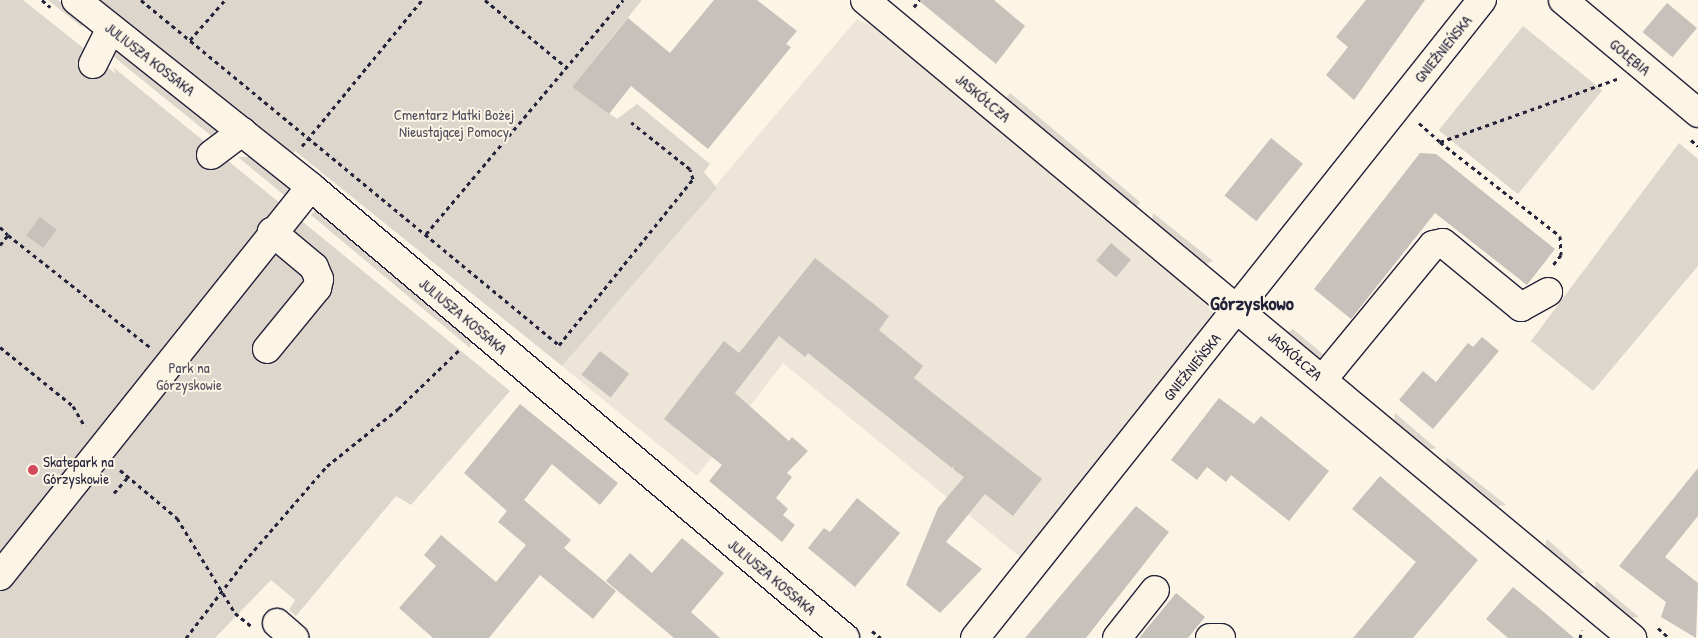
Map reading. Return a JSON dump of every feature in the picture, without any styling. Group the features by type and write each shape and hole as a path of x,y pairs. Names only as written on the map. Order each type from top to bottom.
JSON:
{"street":[{"name":"JULIUSZA KOSSAKA","path":"76,0 311,187 845,638"},
{"name":"JASKÓŁCZA","path":"865,0 1239,308 1632,638"},
{"name":"GNIEŹNIEŃSKA","path":"975,638 1482,0"},
{"name":"GOŁĘBIA","path":"1563,0 1698,113"},
{"path":"93,64 111,28"},
{"path":"211,155 242,132"},
{"path":"0,576 272,232 311,187"},
{"path":"267,349 317,288 319,279 314,267 272,232"},
{"path":"1323,380 1433,245 1443,243 1521,307 1548,292"},
{"path":"1117,638 1155,590"},
{"path":"1210,638 1221,638"}],"path":[{"path":"141,0 558,345 693,179 690,169 631,122"},
{"path":"190,40 225,0"},
{"path":"309,138 422,0"},
{"path":"485,0 566,67"},
{"path":"426,234 623,0"},
{"path":"1440,142 1560,236 1561,255 1538,285 1548,292"},
{"path":"0,227 170,363"},
{"path":"0,244 8,234"},
{"path":"0,347 74,406 99,453 177,518 235,613 276,631"},
{"path":"186,638 249,556 327,466 398,409 459,350"},
{"path":"114,493 128,477"}],"shaded area":[{"path":"857,19 927,52 1239,308 1031,566 783,363 697,476 562,366"}],"green space":[{"name":"Park na Górzyskowie","path":"0,0 23,0 116,74 113,67 510,391 411,505 396,496 296,616 289,610 295,600 271,580 215,638 0,638"},
{"path":"48,0 58,0 82,19 82,27"},
{"name":"Cmentarz Matki Bożej Nieustającej Pomocy","path":"89,0 642,0 572,87 617,119 637,104 710,164 704,172 717,188 562,366 295,151 287,160"},
{"path":"1523,26 1602,90 1518,194 1439,130"},
{"path":"116,47 219,131 214,138 110,54"},
{"path":"1010,93 1140,202 1134,209 1004,100"},
{"path":"1679,143 1698,159 1698,266 1593,391 1531,341"},
{"path":"238,157 249,157 281,179 290,189 290,200"},
{"path":"315,210 472,339 470,348 311,215"},
{"path":"1153,213 1213,261 1206,264 1152,220"},
{"path":"1293,329 1331,361 1321,360 1288,332"},
{"path":"1395,413 1436,448 1429,450 1394,420"},
{"path":"1446,457 1506,505 1498,506 1446,463"},
{"path":"1547,539 1585,573 1580,574 1545,546"},
{"path":"1596,581 1639,617 1632,618 1595,588"}],"building":[{"path":"714,0 757,0 797,31 786,44 791,47 708,149 631,86 609,114 572,87 628,18 670,53"},
{"path":"918,0 994,0 1025,26 996,64"},
{"path":"1366,0 1425,0 1354,100 1326,75 1348,47 1336,37"},
{"path":"1667,3 1697,28 1672,57 1643,32"},
{"path":"1271,138 1303,164 1256,221 1224,196"},
{"path":"1420,153 1436,154 1555,249 1527,285 1435,213 1351,319 1314,289"},
{"path":"40,217 57,230 43,248 26,235"},
{"path":"1111,243 1131,260 1116,277 1096,261"},
{"path":"815,258 889,316 879,330 923,366 914,378 1042,479 1013,516 985,494 946,542 982,569 940,613 906,585 938,508 964,477 953,469 955,464 952,468 808,353 805,357 779,336 735,393 789,441 792,437 808,451 787,473 792,477 776,498 788,509 783,515 795,525 782,542 709,481 722,465 664,419 724,341 739,353"},
{"path":"1482,337 1499,351 1433,429 1399,400 1423,371 1436,382 1468,343 1473,347"},
{"path":"600,351 629,374 611,397 582,375"},
{"path":"1219,398 1254,424 1261,416 1329,471 1289,521 1231,475 1226,482 1207,467 1197,480 1171,460"},
{"path":"520,404 618,483 600,505 552,464 524,500 571,540 564,548 616,591 593,619 540,575 489,638 433,638 399,608 436,566 424,555 441,535 496,582 526,545 498,522 507,511 464,473"},
{"path":"1698,468 1698,516 1665,557 1698,583 1696,638 1661,617 1666,602 1619,566"},
{"path":"1380,476 1478,560 1413,638 1353,638 1416,562 1352,509"},
{"path":"857,498 900,533 855,587 808,548 824,528 830,532"},
{"path":"1136,506 1169,532 1086,638 1025,638"},
{"path":"682,538 724,573 691,612 720,638 674,638 606,581 630,553 652,573"},
{"path":"1513,587 1574,638 1508,638 1486,619"},
{"path":"1176,593 1205,617 1188,638 1139,638"}],"place":[{"name":"Skatepark na Górzyskowie","path":"33,470"}],"district":[{"name":"Górzyskowo","path":"1252,302"}]}
